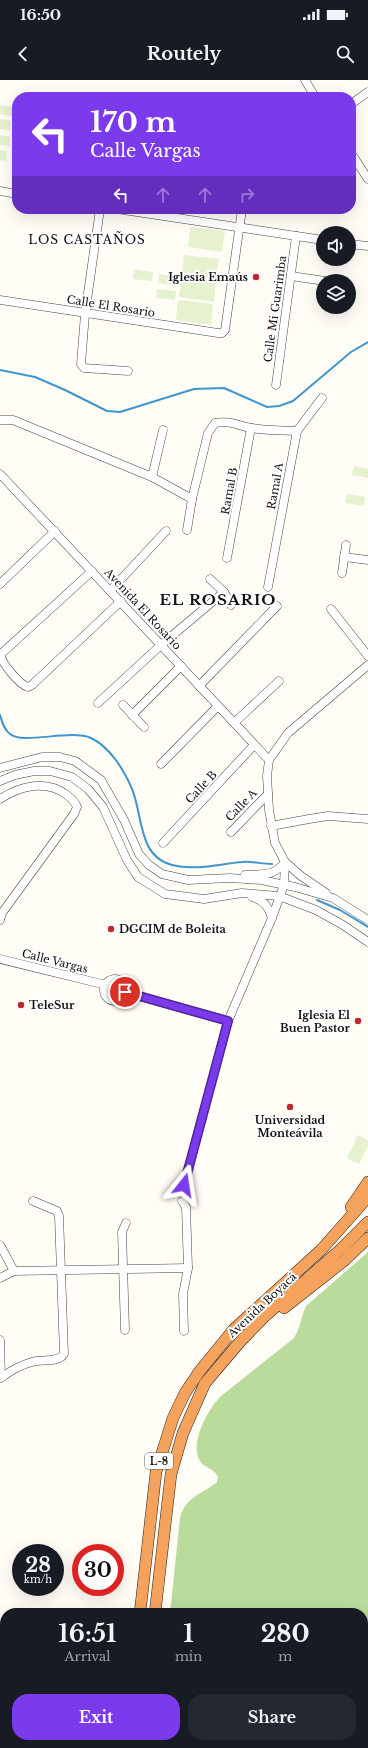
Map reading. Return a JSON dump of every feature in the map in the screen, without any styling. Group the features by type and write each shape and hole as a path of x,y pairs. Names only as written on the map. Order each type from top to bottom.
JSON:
{"highway":[{"path":"321,1250 368,1182"},
{"name":"Avenida Boyacá","path":"141,1608 156,1472 173,1418 185,1393 199,1372 234,1329 321,1250 368,1197"},
{"name":"Avenida Boyacá","path":"156,1608 171,1474 183,1433 206,1383 239,1343 264,1317 341,1249 368,1222"},
{"path":"239,1343 345,1260 368,1238"}],"street":[{"path":"305,80 312,92"},
{"path":"356,100 368,92"},
{"path":"356,161 368,179"},
{"path":"0,191 12,193"},
{"path":"99,214 85,314 81,367 128,371"},
{"path":"149,214 316,239"},
{"path":"240,228 241,214"},
{"name":"Calle El Rosario","path":"0,300 218,334 222,333 225,330 240,228"},
{"name":"Calle Mi Guarimba","path":"276,385 296,236"},
{"path":"356,245 368,246"},
{"path":"290,276 316,280"},
{"name":"Ramal A","path":"268,587 297,431 322,398"},
{"path":"0,420 13,420 152,477 192,500"},
{"path":"187,530 192,500 208,433 210,428 215,423 237,423 251,428 297,431"},
{"name":"Ramal B","path":"227,558 251,428"},
{"path":"152,477 163,430"},
{"name":"Avenida El Rosario","path":"0,474 111,590 269,760"},
{"path":"0,584 55,531"},
{"path":"111,590 166,531"},
{"path":"342,573 346,545"},
{"path":"344,557 368,560"},
{"path":"92,571 1,654 2,661 23,685 28,687 32,685 121,602"},
{"path":"210,579 224,592 231,605"},
{"path":"98,702 161,645 224,592"},
{"path":"199,686 277,606"},
{"path":"331,609 368,656"},
{"path":"368,665 288,733 269,760 266,776 271,826 275,843 285,862 301,876 368,920"},
{"path":"132,715 181,666"},
{"path":"234,723 279,681"},
{"path":"123,705 144,727"},
{"path":"162,764 218,706"},
{"name":"Calle B","path":"163,843 254,745"},
{"path":"0,768 42,757 60,757 75,762 101,780 124,820 139,854 149,865 162,874 188,880 272,874 285,862"},
{"path":"0,781 15,775 34,771 50,771 72,777 88,789 103,807 127,860 138,877 165,894 204,899 242,893 279,896 316,910 368,942"},
{"path":"0,799 14,791 29,786 43,785 64,792 73,800 77,807 74,814 1,914"},
{"name":"Calle A","path":"231,832 268,794"},
{"path":"271,826 309,818 328,816 368,819"},
{"path":"184,1185 228,1021 272,918 284,885 285,862"},
{"path":"230,878 261,880 333,898"},
{"path":"242,893 265,902 272,918"},
{"name":"Calle Vargas","path":"0,959 106,985 110,980 120,980 125,986 125,992"},
{"path":"106,985 104,991 110,999 119,1000 125,992 228,1021"},
{"path":"1,1379 29,1362 58,1359 63,1356 58,1213 33,1201"},
{"path":"182,1201 186,1207 188,1268 183,1294 184,1332"},
{"path":"125,1330 122,1232 126,1223"},
{"path":"0,1245 14,1271"},
{"path":"0,1278 14,1271 188,1268"},
{"path":"0,1340 1,1379"}],"green space":[{"path":"0,105 12,107 12,116 0,114"},
{"path":"0,119 11,121 10,130 0,129"},
{"path":"0,135 10,137 9,146 0,145"},
{"path":"0,150 7,151 6,161 0,160"},
{"path":"190,227 225,231 222,252 188,247"},
{"path":"184,255 219,259 216,279 182,275"},
{"path":"134,269 153,272 152,281 133,279"},
{"path":"159,274 178,277 177,286 158,283"},
{"path":"182,277 216,281 214,302 179,297"},
{"path":"157,289 176,291 175,300 156,298"},
{"path":"178,300 213,304 211,325 176,320"},
{"path":"354,466 368,469 368,478 352,475"},
{"path":"347,494 365,497 364,506 345,503"},
{"path":"358,1135 368,1140 368,1146 359,1164 347,1158"},
{"path":"368,1252 368,1608 171,1608 180,1518 190,1500 217,1482 218,1477 214,1471 200,1461 197,1454 198,1436 206,1418 221,1396 294,1338 306,1306"}],"waterway":[{"path":"0,370 35,377 107,411 120,412 194,389 224,388 267,407 279,406 293,401 351,352 368,342"},
{"path":"0,715 6,730 16,737 36,738 71,735 82,736 91,738 104,747 116,760 129,782 147,844 161,861 181,867 245,862 272,864"},
{"path":"317,900 340,910 368,927"}],"place":[{"name":"Iglesia Emaús","path":"256,277"},
{"name":"DGCIM de Boleita","path":"111,929"},
{"name":"TeleSur","path":"21,1005"},
{"name":"Iglesia El Buen Pastor","path":"358,1021"},
{"name":"Universidad Monteávila","path":"290,1107"}],"district":[{"name":"LOS CASTAÑOS","path":"87,240"},
{"name":"EL ROSARIO","path":"218,600"}],"route":[{"path":"125,992 228,1021 184,1185"}]}
